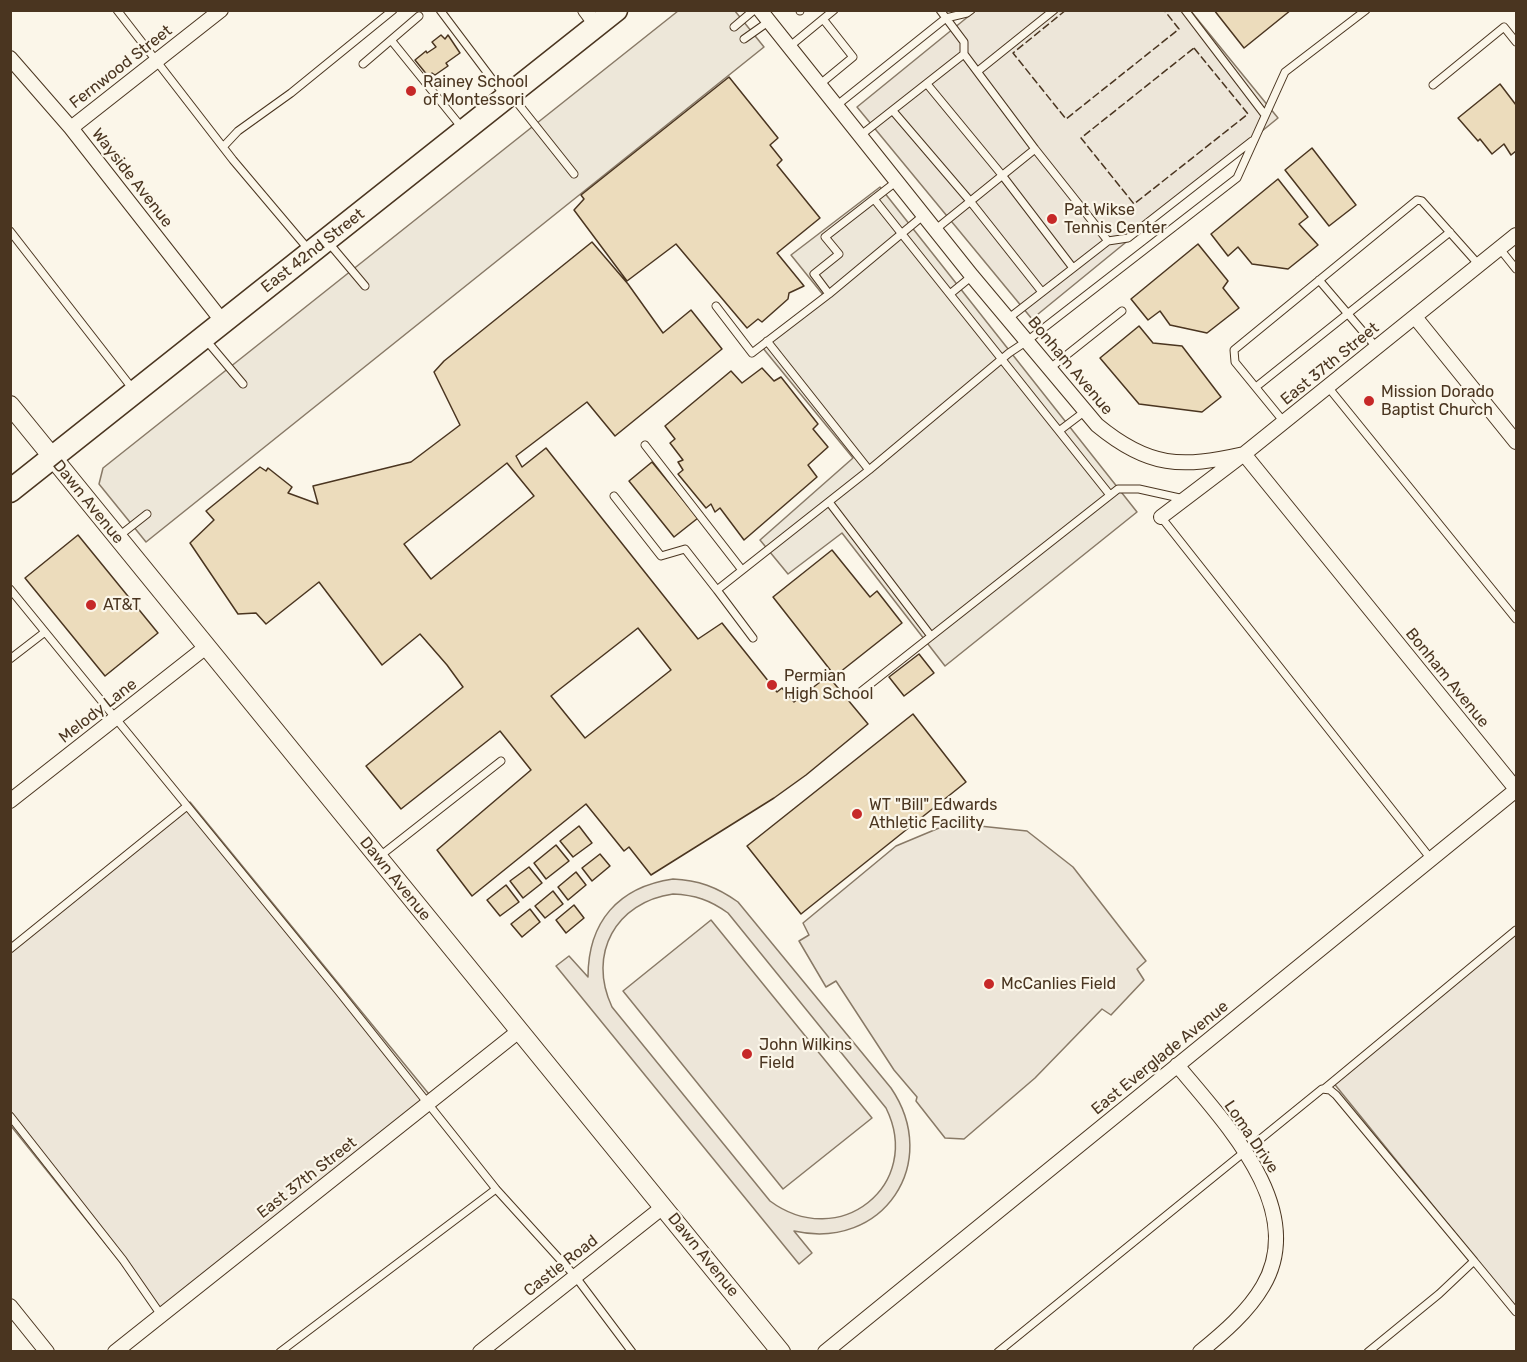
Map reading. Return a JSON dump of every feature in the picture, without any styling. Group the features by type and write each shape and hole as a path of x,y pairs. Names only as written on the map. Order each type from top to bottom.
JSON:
{"highway":[{"name":"East 42nd Street","path":"10,491 508,96 591,18 616,10"}],"street":[{"name":"Fernwood Street","path":"71,128 221,10"},
{"name":"Bonham Avenue","path":"764,16 1084,412 1117,441 1133,451 1154,458 1193,463 1244,454 1516,790"},
{"name":"Wayside Avenue","path":"10,58 71,128 223,322"},
{"name":"East 37th Street","path":"1161,516 1244,454 1516,235"},
{"path":"1415,317 1516,442"},
{"name":"Dawn Avenue","path":"10,405 781,1352"},
{"name":"Melody Lane","path":"10,801 206,646"},
{"name":"East Everglade Avenue","path":"825,1352 1516,790"},
{"name":"East 37th Street","path":"115,1352 519,1030"},
{"name":"Loma Drive","path":"1177,1065 1244,1151 1259,1174 1269,1195 1276,1231 1275,1251 1270,1271 1251,1303 1200,1352"},
{"name":"Castle Road","path":"480,1352 663,1207"},
{"path":"10,1306 46,1352"}],"lane":[{"path":"117,10 223,147 319,246 365,286"},
{"path":"223,147 238,131 291,93 393,10"},
{"path":"440,10 574,174"},
{"path":"734,27 754,10"},
{"path":"789,47 834,10"},
{"path":"940,10 964,42 964,54 1108,241"},
{"path":"836,106 946,18 971,10"},
{"path":"978,71 1054,10"},
{"path":"1185,10 1265,114"},
{"path":"717,590 869,470 1002,359 1237,178 1285,72 1366,10"},
{"path":"363,64 419,15"},
{"path":"744,39 764,16"},
{"path":"819,85 853,57 824,19"},
{"path":"1433,85 1504,27 1516,42"},
{"path":"391,39 464,131"},
{"path":"861,135 964,54"},
{"path":"927,84 1002,175 1073,268"},
{"path":"892,111 970,201 1042,292"},
{"path":"1008,318 1108,241 1128,238 1254,140"},
{"path":"936,229 1035,148"},
{"path":"829,294 814,274 839,254 825,237 897,181"},
{"path":"874,199 1110,495"},
{"path":"1284,422 1235,362 1234,350 1417,200 1422,201 1479,266"},
{"path":"716,306 752,353 829,294 924,214"},
{"path":"10,231 135,392"},
{"path":"1256,387 1450,232"},
{"path":"1500,249 1516,269"},
{"path":"950,294 972,276"},
{"path":"1319,280 1377,348"},
{"path":"1050,369 1122,311"},
{"path":"204,338 243,384"},
{"path":"767,341 869,470"},
{"path":"1328,387 1516,618"},
{"path":"1059,431 1084,412"},
{"path":"645,444 742,570"},
{"path":"859,693 1118,489 1139,489 1184,499"},
{"path":"614,496 661,556 685,549 753,638"},
{"path":"829,502 931,636"},
{"path":"117,537 147,514"},
{"path":"1161,516 1431,860"},
{"path":"10,589 428,1102 496,1189 575,1276 632,1352"},
{"path":"10,659 45,632"},
{"path":"378,858 501,761"},
{"path":"10,949 187,806"},
{"path":"998,1352 1313,1095 1324,1089 1516,930"},
{"path":"1324,1089 1330,1090 1335,1095 1516,1312"},
{"path":"10,1116 123,1260 161,1315"},
{"path":"280,1352 496,1189"},
{"path":"1368,1352 1439,1294 1474,1261"}],"shaded area":[{"name":"Pat Wikse Tennis Center","path":"1190,10 1278,118 1032,319 857,107 975,11"},
{"path":"678,11 735,11 764,47 146,542 99,484 103,468"},
{"path":"880,187 1137,512 945,666 842,533 788,574 760,540 853,458 762,347 824,296 791,255"},
{"path":"190,802 433,1099 162,1314 11,1126 11,945"},
{"name":"McCanlies Field","path":"951,823 1027,831 1073,867 1146,961 1137,969 1144,980 1111,1015 1102,1009 1035,1078 964,1139 945,1138 916,1101 917,1097 894,1070 836,981 826,987 799,941 809,935 803,923 896,846"},
{"path":"673,879 691,881 715,888 738,902 891,1088 905,1116 910,1145 906,1171 895,1195 877,1214 854,1228 826,1234 794,1231 812,1253 799,1264 556,966 569,956 588,977 589,957 600,924 622,899 654,883","holes":["673,894 695,897 728,913 886,1108 895,1136 894,1162 884,1185 868,1202 847,1214 823,1219 796,1215 770,1201 612,1007 605,987 603,968 605,950 612,934 622,919 636,908 653,899"]},
{"name":"John Wilkins Field","path":"711,920 872,1118 783,1189 623,991"},
{"path":"1516,929 1516,1308 1332,1081"}],"building":[{"path":"1214,10 1291,10 1244,48"},
{"path":"441,35 445,39 448,35 460,53 446,63 448,66 435,75 432,73 428,76 415,60 426,51 427,53 436,47 432,42"},
{"path":"729,77 778,138 770,145 782,160 777,165 820,218 777,253 804,286 789,293 788,299 762,322 758,319 747,328 676,244 627,281 574,210 584,199 581,195"},
{"path":"1500,84 1516,105 1516,151 1511,155 1504,144 1492,154 1458,118"},
{"path":"1312,148 1356,205 1329,226 1285,170"},
{"path":"1278,179 1308,217 1299,224 1318,245 1288,269 1252,264 1238,247 1228,256 1211,234"},
{"name":"Permian High School","path":"592,242 628,284 663,333 691,310 722,349 615,436 587,402 516,456 522,467 546,448 698,639 722,623 777,692 782,688 794,702 828,676 868,724 774,798 651,875 629,847 624,851 586,804 472,896 437,850 531,770 500,731 401,809 366,766 463,687 447,665 420,634 382,665 319,582 266,624 256,613 238,614 190,543 214,520 206,511 260,467 266,471 268,468 292,487 288,493 318,504 313,486 411,462 460,425 434,372 444,361","holes":["507,463 534,496 431,579 404,544","638,628 671,670 585,738 551,696"]},
{"path":"1198,244 1228,281 1223,288 1239,308 1207,333 1170,325 1160,311 1148,320 1131,299"},
{"path":"1139,326 1153,343 1182,346 1221,397 1202,412 1139,404 1100,358"},
{"path":"762,368 774,381 781,377 818,424 813,429 828,447 808,465 817,477 744,540 720,508 715,512 711,504 706,508 678,474 683,470 678,462 683,460 670,443 675,439 665,426 731,371 742,383"},
{"path":"652,462 698,518 674,537 629,481"},
{"name":"AT&T","path":"78,535 158,633 105,676 25,578"},
{"path":"832,550 870,597 877,591 902,623 835,676 773,597"},
{"path":"919,654 934,673 904,696 889,677"},
{"name":"WT \"Bill\" Edwards Athletic Facility","path":"913,714 966,782 801,914 747,846"},
{"path":"579,826 592,843 573,857 560,841"},
{"path":"556,845 569,861 546,879 534,863"},
{"path":"600,854 610,866 592,881 582,868"},
{"path":"529,867 542,883 523,898 510,881"},
{"path":"576,872 586,885 568,900 558,887"},
{"path":"506,885 519,902 500,916 487,900"},
{"path":"553,891 563,904 545,918 535,906"},
{"path":"574,905 584,918 566,933 556,920"},
{"path":"530,909 540,922 522,937 511,924"}],"fence":[{"path":"1066,10 1013,53 1066,119 1179,29 1164,10"},
{"path":"1194,48 1248,114 1134,204 1081,138 1194,48"}],"place":[{"name":"Rainey School of Montessori","path":"411,91"},
{"name":"Pat Wikse Tennis Center","path":"1052,219"},
{"name":"Mission Dorado Baptist Church","path":"1369,401"},
{"name":"AT&T","path":"91,605"},
{"name":"Permian High School","path":"772,685"},
{"name":"WT \"Bill\" Edwards Athletic Facility","path":"857,814"},
{"name":"McCanlies Field","path":"989,984"},
{"name":"John Wilkins Field","path":"747,1054"}]}
